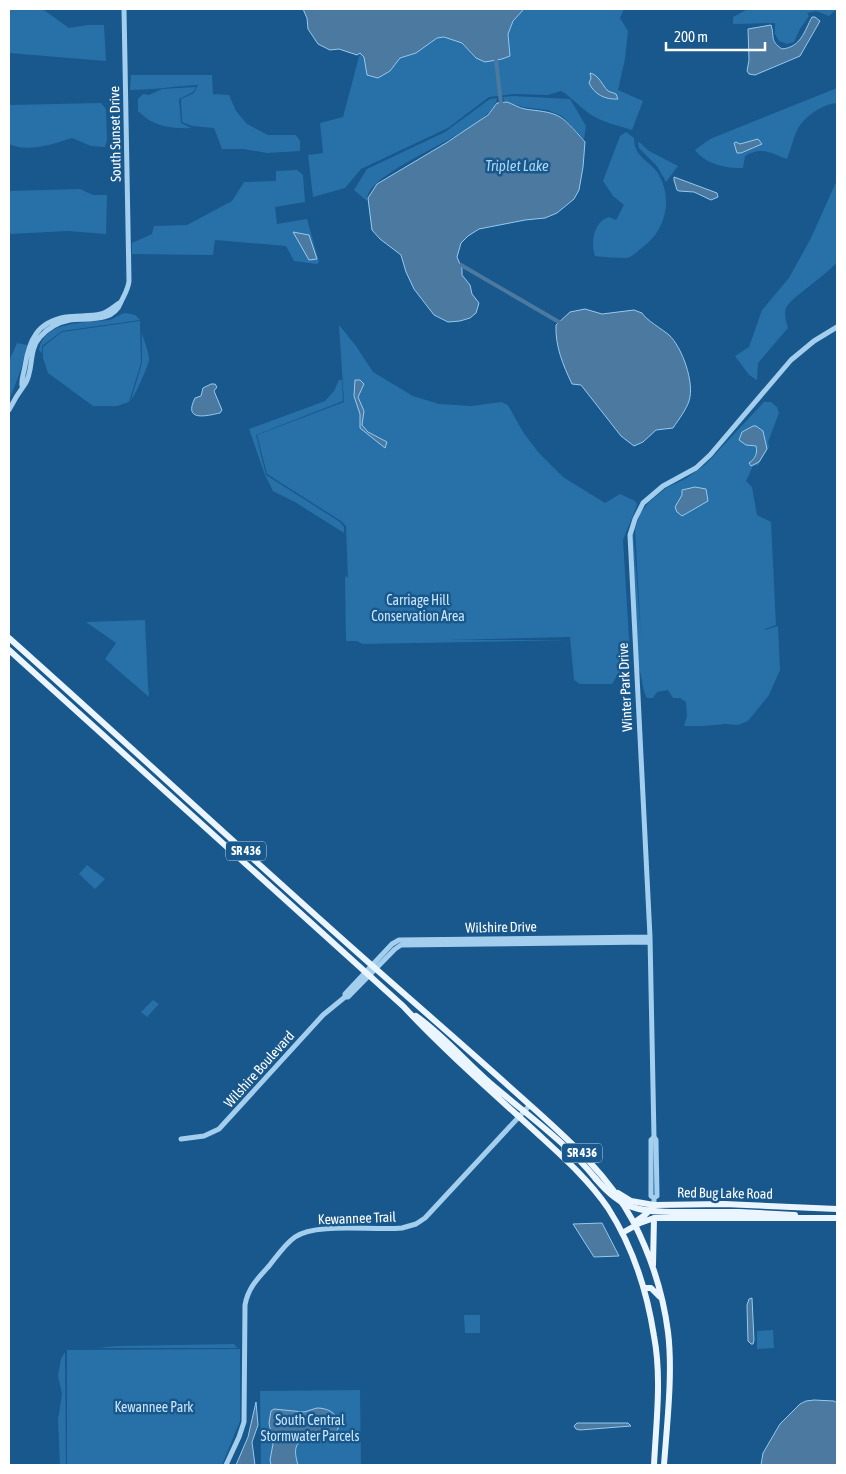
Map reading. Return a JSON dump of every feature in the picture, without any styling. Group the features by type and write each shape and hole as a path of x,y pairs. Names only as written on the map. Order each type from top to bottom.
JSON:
{"main road":[{"name":"SR 436","path":"9,638 530,1105 591,1161 607,1181 634,1224 653,1266 662,1300 670,1351 664,1465"},
{"name":"SR 436","path":"9,650 402,1006 429,1025 522,1114 580,1175 606,1206 621,1231 644,1288 654,1337 657,1360 654,1465"},
{"path":"146,773 162,775"},
{"path":"159,785 165,783 172,784"},
{"path":"261,878 276,886 285,887"},
{"path":"281,896 288,894 300,900"},
{"path":"522,1114 565,1147 606,1190 629,1207 646,1212 755,1212 837,1217"},
{"path":"607,1181 622,1197 631,1201 654,1201"},
{"name":"Red Bug Lake Road","path":"634,1224 645,1215 654,1201 837,1209"},
{"name":"Red Bug Lake Road","path":"621,1231 634,1224 654,1218 837,1217"},
{"name":"Winter Park Drive","path":"653,1266 654,1218"},
{"path":"644,1288 650,1288 655,1291 662,1300"}],"street":[{"name":"South Sunset Drive","path":"9,410 22,386 25,384 34,347 39,338 53,326 70,320 94,320 108,316 120,307 128,286 124,9"},
{"name":"Winter Park Drive","path":"654,1218 650,1168 651,1140 654,1137 650,939 630,543 632,527 643,503 654,492 696,468 710,455 791,360 806,347 837,327"},
{"name":"Wilshire Drive","path":"367,974 393,946 532,940 650,939"},
{"name":"Wilshire Boulevard","path":"181,1139 204,1136 219,1128 323,1015 345,997 348,998 367,974"},
{"name":"Kewannee Trail","path":"226,1465 244,1422 245,1305 246,1297 253,1284 287,1244 299,1234 314,1230 402,1228 416,1224 425,1218 530,1105"}],"green space":[{"path":"9,9 44,10 69,28 104,25 106,61 9,53"},
{"path":"524,9 624,9 620,18 628,31 625,59 618,90 643,101 632,130 597,118 561,91 548,95 513,94 489,97 448,128 361,169 345,188 313,197 308,155 323,153 320,123 343,117 360,53 364,57 367,75 390,71 400,58 416,53 437,38 444,37 462,43 475,58 510,56 508,34 513,22"},
{"path":"748,9 837,9 829,16 816,11 807,13 809,16 794,42 787,44 779,41 775,34 775,23 733,24 733,17"},
{"path":"131,75 212,75 213,94 229,95 236,111 247,124 268,135 296,135 300,141 300,151 267,153 243,149 222,149 214,128 192,126 182,122 181,99 194,93 198,85 130,90"},
{"path":"196,87 193,92 179,99 181,123 191,128 176,128 155,123 138,111 138,99 143,94 149,95 162,89"},
{"path":"837,88 837,103 817,110 800,125 787,159 770,153 756,151 745,156 743,168 731,168 717,165 705,159 695,150 710,139"},
{"path":"503,97 570,99 586,126 584,139 562,116 547,110 523,107 504,101"},
{"path":"497,98 490,111 475,124 386,176 372,189 367,201 354,190 367,169 445,132 490,99"},
{"path":"101,103 106,109 107,140 105,147 91,146 72,138 32,148 16,147 9,144 9,105"},
{"path":"626,132 634,138 640,155 659,175 666,196 664,217 655,235 631,256 614,258 595,256 593,245 594,233 604,219 609,217 616,220 624,205 613,196 603,181 620,136"},
{"path":"638,141 649,151 678,166 666,182 657,166 639,148"},
{"path":"297,170 303,175 305,202 275,207 277,224 307,219 319,262 317,264 294,261 286,246 215,240 213,255 132,254 132,243 152,234 154,226 187,225 232,201 244,182 276,181 276,171"},
{"path":"837,180 837,262 786,308 788,328 758,363 757,380 749,375 735,356 749,347 762,310 789,278 811,238"},
{"path":"80,189 93,195 107,195 106,234 68,231 9,234 9,191"},
{"path":"126,313 135,315 140,320 62,331 42,346 42,353 39,350 42,340 57,328 78,323 109,320"},
{"path":"140,321 141,363 129,402 117,406 93,406 48,373 43,358 43,347 62,332"},
{"name":"Carriage Hill Conservation Area","path":"339,325 373,372 413,396 439,404 471,406 501,402 508,405 523,432 538,452 563,477 605,503 620,494 635,501 637,504 636,508 623,540 631,671 618,673 611,684 580,684 574,680 570,637 449,640 569,640 363,644 357,641 346,641 345,578 346,576 348,578 346,526 267,474 257,435 344,402"},
{"path":"142,333 149,360 131,400 142,363"},
{"path":"17,343 27,345 21,369 9,401 9,361"},
{"path":"339,380 342,380 343,401 256,435 266,475 340,522 344,527 344,533 295,502 273,491 265,475 249,429 325,401 334,391"},
{"path":"764,402 771,402 777,407 779,413 768,442 769,447 758,465 753,466 746,481 752,487 757,515 771,522 776,625 765,630 778,626 780,670 769,695 748,721 738,725 684,726 687,716 686,702 680,698 673,698 668,690 657,692 653,698 647,698 643,689 640,671 638,671 631,543 633,529 641,637 635,529 640,514 649,502 666,488 687,478 706,464"},
{"path":"145,620 149,697 105,659 116,643 86,622"},
{"path":"87,865 105,879 95,889 79,874"},
{"path":"153,1000 159,1004 147,1017 141,1012"},
{"path":"464,1315 480,1315 480,1333 465,1333"},
{"path":"773,1330 774,1348 757,1349 757,1331"},
{"path":"234,1344 237,1348 97,1348 117,1346"},
{"name":"Kewannee Park","path":"240,1349 240,1421 222,1465 67,1465 67,1350"},
{"path":"65,1352 66,1465 60,1465 58,1420 62,1394 58,1376 61,1359"},
{"name":"South Central Stormwater Parcels","path":"360,1390 361,1465 261,1465 260,1391"}],"water":[{"path":"303,9 524,9 513,21 508,34 510,56 485,62 476,58 462,43 444,37 437,38 416,53 400,58 390,71 378,78 367,75 364,57 360,53 357,55 339,49 330,50 318,44 308,29 307,18"},
{"path":"812,17 820,21 800,56 755,75 749,74 747,71 749,60 748,29 771,25 774,41 782,49 788,48 798,42"},
{"path":"590,73 598,78 608,91 616,94 618,99 604,97 597,93 589,83"},
{"name":"Triplet Lake","path":"507,102 523,108 548,112 562,118 585,142 579,190 574,199 557,213 545,218 479,229 461,243 457,257 462,269 462,275 470,285 472,294 479,303 476,313 470,318 448,322 434,315 414,289 401,255 380,239 372,230 368,198 377,184 446,143 488,115 497,103"},
{"path":"758,139 762,144 737,153 734,143 740,144"},
{"path":"674,177 717,193 718,197 711,200 694,192 679,191 677,190"},
{"path":"293,232 309,235 317,259 309,260"},
{"path":"585,309 602,314 634,310 642,313 674,341 683,356 689,375 690,393 686,408 673,428 656,430 643,442 634,446 621,436 581,385 572,384 558,348 556,325 570,312"},
{"path":"355,380 360,380 364,384 358,397 364,411 362,425 368,432 387,442 385,448 360,428 360,414 354,396"},
{"path":"215,384 217,387 214,391 222,410 220,413 198,416 192,411 195,398 201,396 203,388"},
{"path":"753,426 763,431 767,449 759,462 751,466 749,463 756,456 756,446 746,445 739,440 742,432"},
{"path":"695,487 706,489 708,501 682,516 675,507 682,495 682,490"},
{"path":"602,1223 619,1256 594,1257 573,1224"},
{"path":"752,1298 754,1340 753,1344 751,1344 748,1341 747,1305 749,1299"},
{"path":"814,1400 834,1401 837,1403 837,1465 761,1465 763,1453 780,1424 800,1404"},
{"path":"256,1402 258,1425 252,1442 255,1465 236,1465 248,1437"},
{"path":"317,1408 331,1411 335,1415 339,1425 334,1435 322,1441 303,1438 296,1450 298,1465 271,1465 273,1444 269,1423 271,1411 274,1409 304,1412"},
{"path":"577,1423 628,1423 631,1426 580,1430 574,1426"}],"waterway":[{"path":"496,60 501,103"},
{"path":"461,265 559,322"}]}
